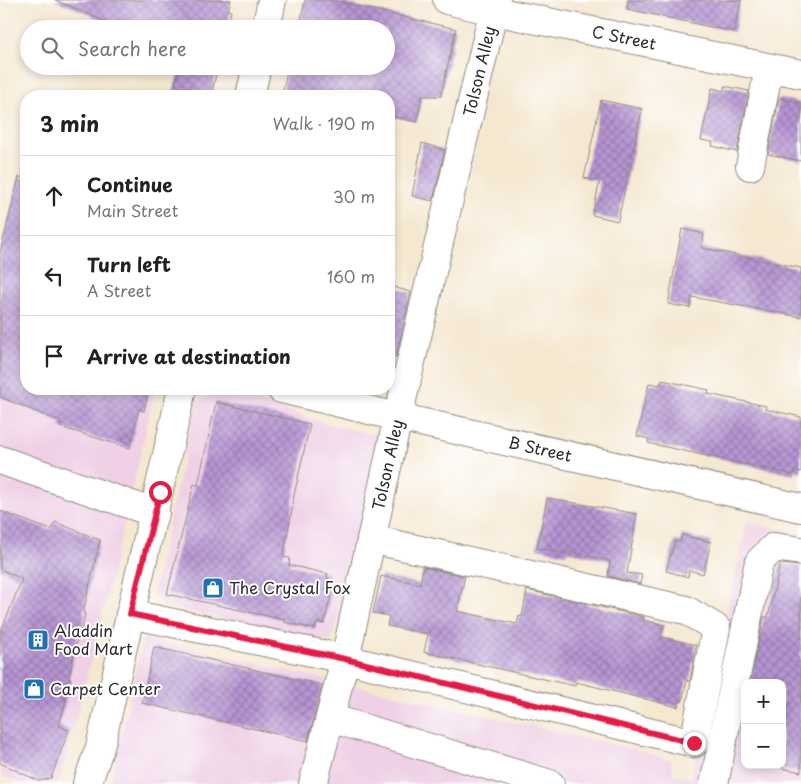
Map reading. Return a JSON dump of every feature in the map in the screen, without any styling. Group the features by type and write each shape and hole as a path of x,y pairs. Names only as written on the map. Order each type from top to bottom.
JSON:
{"street":[{"path":"268,20 272,0"},
{"name":"C Street","path":"447,0 495,6 801,74"},
{"name":"Tolson Alley","path":"313,784 345,659 398,418 495,6"},
{"path":"750,166 769,68"},
{"path":"251,90 255,75"},
{"path":"88,784 100,747 181,395"},
{"name":"B Street","path":"305,395 398,418 801,508"},
{"path":"0,460 155,513"},
{"path":"130,614 345,659 694,743 716,628 686,610 371,539"},
{"path":"714,784 759,562 774,547 801,551"},
{"path":"330,718 550,784"}],"shaded area":[{"path":"0,278 20,286 20,395 154,395 93,653 58,784 24,784 0,775"},
{"path":"208,395 236,395 318,421 383,437 346,598 331,641 164,606 153,593 196,403"},
{"path":"747,522 801,534 801,784 110,784 144,638 637,750 671,760 673,774 691,778"}],"building":[{"path":"55,0 231,0 228,10 231,11 229,20 102,20"},
{"path":"305,0 331,0 456,29 441,96 422,96 417,122 395,117 395,90 283,90 286,75 395,75 395,20 301,20"},
{"path":"628,0 741,0 734,32 627,9"},
{"path":"178,75 216,75 212,90 174,90"},
{"path":"724,86 749,91 737,152 712,146 713,142 701,140 712,88 724,91"},
{"path":"779,98 801,103 801,161 768,154"},
{"path":"601,100 642,109 618,221 592,215 600,181 584,178"},
{"path":"422,143 445,150 433,201 412,196"},
{"path":"20,177 20,395 148,395 144,411 139,409 130,448 60,427 61,422 0,397 0,253"},
{"path":"682,229 704,234 702,248 801,268 801,317 692,297 690,308 668,304"},
{"path":"395,288 411,292 395,357"},
{"path":"662,380 709,390 708,394 766,406 765,409 801,417 801,472 795,470 794,475 648,443 649,439 637,436 649,383 660,385"},
{"path":"216,402 310,424 292,504 283,557 290,558 289,565 328,574 325,589 332,591 324,624 317,622 315,629 284,622 285,620 167,594 194,484 198,485"},
{"path":"547,498 637,514 627,573 642,575 640,584 608,576 610,561 567,551 566,554 537,548"},
{"path":"0,511 51,530 55,522 100,540 83,613 85,614 80,636 78,635 69,678 71,679 59,726 69,730 51,778 39,781 0,763 0,634 22,579 0,569"},
{"path":"682,535 711,542 703,574 689,570 688,577 666,571 675,541 680,542"},
{"path":"780,564 801,566 801,772 786,769 786,679 751,679 764,617 768,617"},
{"path":"423,567 465,576 457,611 517,624 519,616 522,617 527,590 644,617 643,620 664,625 661,637 696,645 690,681 687,680 682,702 680,701 678,707 576,682 575,686 424,652 428,634 387,626 389,616 373,613 381,576 420,584"},
{"path":"154,647 322,685 308,741 142,703"}],"place":[{"name":"The Crystal Fox","path":"213,588"},
{"name":"Aladdin Food Mart","path":"38,640"},
{"name":"Carpet Center","path":"34,689"}],"route":[{"path":"160,492 130,614 345,659 694,743"}]}
